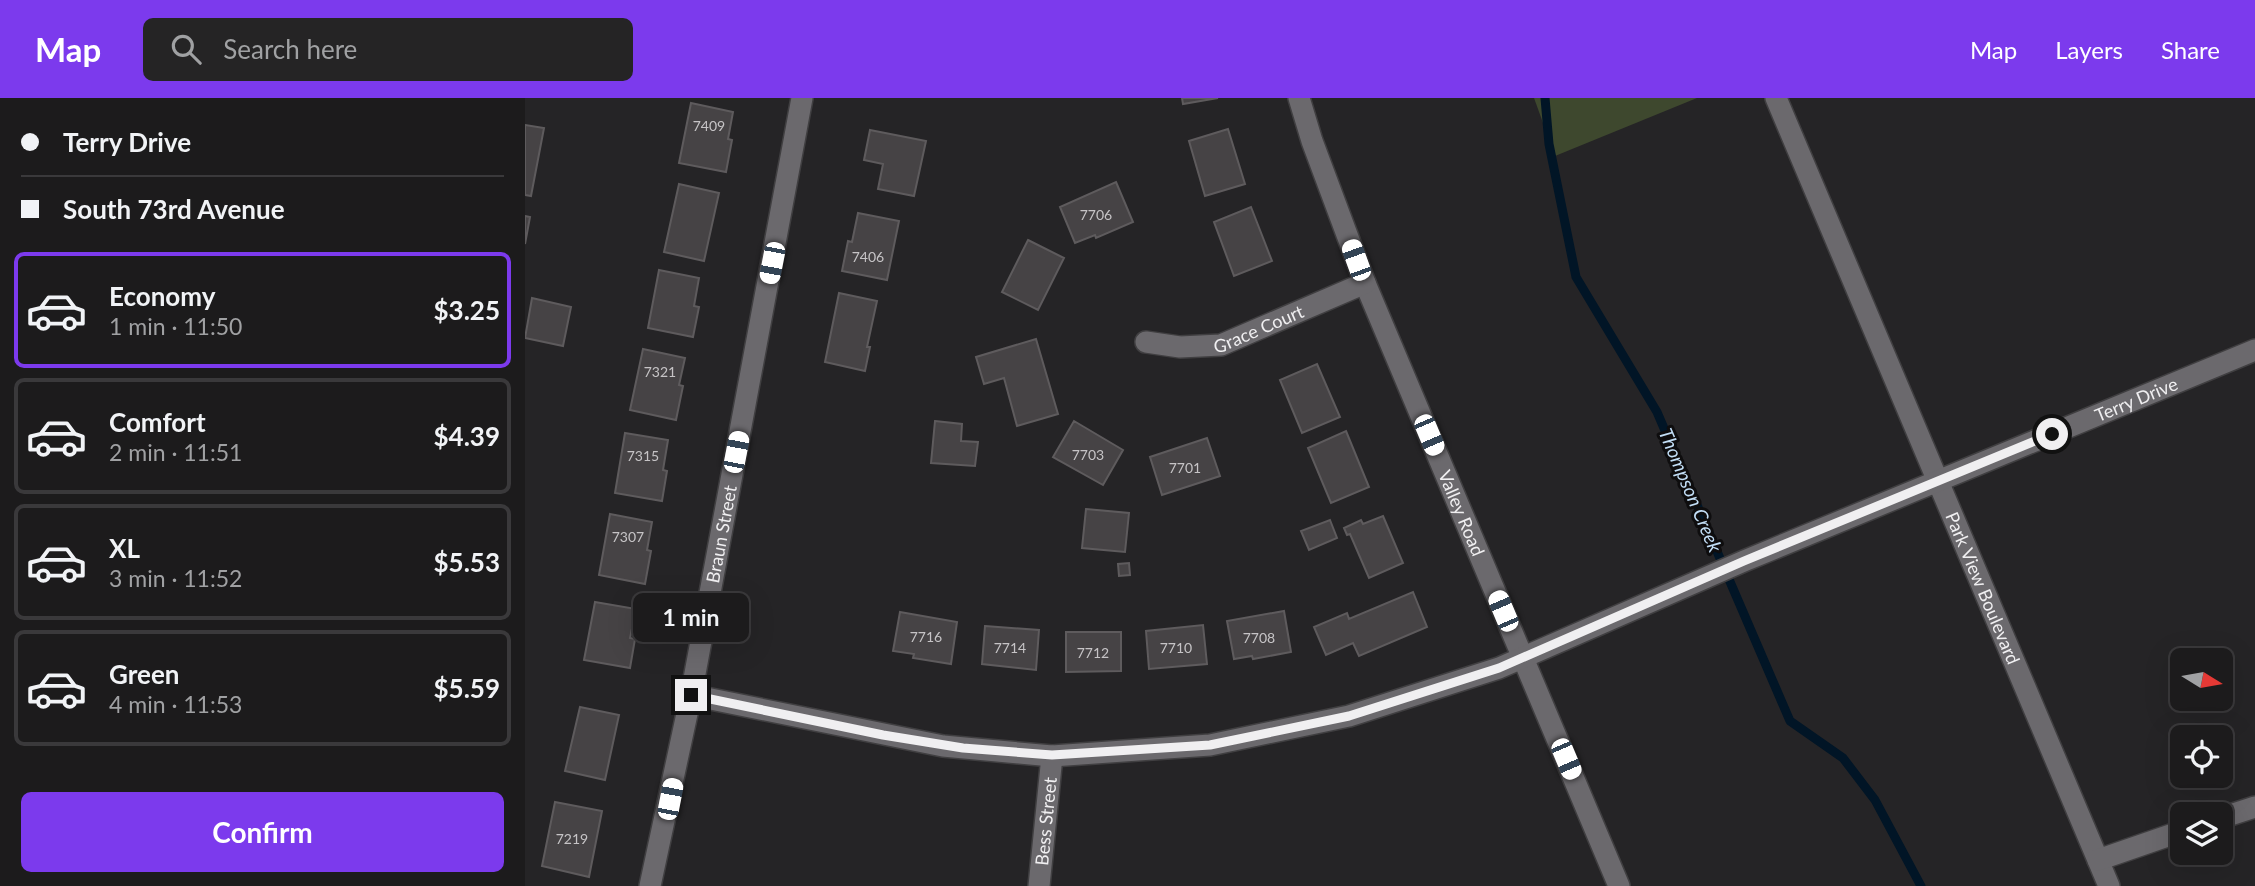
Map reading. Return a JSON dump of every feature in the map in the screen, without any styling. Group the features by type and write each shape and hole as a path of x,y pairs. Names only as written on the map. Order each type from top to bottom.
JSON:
{"street":[{"name":"Braun Street","path":"650,886 691,695 802,98"},
{"name":"Valley Road","path":"1299,98 1312,141 1365,283 1619,886"},
{"name":"Park View Boulevard","path":"1776,98 2109,886"},
{"name":"Grace Court","path":"1146,342 1180,347 1221,345 1365,283"},
{"name":"Terry Drive","path":"691,695 943,746 1052,755 1210,745 1349,716 1499,668 1744,561 2255,350"},
{"name":"Bess Street","path":"1039,886 1052,755"},
{"path":"2233,814 2255,807"},
{"path":"2098,860 2170,835"}],"green space":[{"path":"1534,98 1697,98 1555,156"}],"building":[{"path":"1182,98 1218,98 1183,104"},
{"path":"691,103 733,112 728,139 732,140 726,172 679,163"},
{"path":"525,125 544,128 531,196 525,195"},
{"path":"1228,129 1245,184 1205,196 1189,141"},
{"path":"870,130 926,141 914,196 878,189 883,164 864,160"},
{"path":"1116,182 1133,222 1096,238 1095,235 1075,243 1060,207"},
{"path":"679,184 719,193 704,261 664,252"},
{"path":"1251,207 1272,261 1234,276 1214,222"},
{"path":"858,213 899,221 887,280 842,271 848,241 852,242"},
{"path":"525,216 530,217 525,244"},
{"path":"1028,240 1064,258 1038,310 1002,292"},
{"path":"659,270 699,278 694,306 699,307 693,337 648,328"},
{"path":"839,293 877,301 865,371 825,362"},
{"path":"532,298 571,307 563,346 525,338"},
{"path":"1036,339 1058,414 1017,426 1004,378 984,384 976,357"},
{"path":"643,349 685,358 676,420 630,410"},
{"path":"1317,364 1340,417 1302,433 1280,380"},
{"path":"935,421 962,424 961,441 978,442 975,466 931,463"},
{"path":"1074,421 1123,450 1103,485 1053,457"},
{"path":"1346,431 1369,487 1331,503 1308,448"},
{"path":"625,433 668,440 662,501 615,493"},
{"path":"1207,438 1220,476 1162,495 1150,457"},
{"path":"1086,509 1129,513 1125,552 1082,548"},
{"path":"610,514 652,522 647,550 651,551 645,584 599,575"},
{"path":"1383,516 1403,563 1369,578 1350,534 1347,535 1344,528 1361,520 1363,524"},
{"path":"1330,520 1337,538 1309,550 1301,531"},
{"path":"1129,563 1130,575 1119,576 1118,564"},
{"path":"1413,592 1427,627 1359,656 1353,643 1326,655 1314,627 1347,613 1349,619"},
{"path":"595,602 636,609 630,638 635,639 630,668 584,660"},
{"path":"1284,611 1291,652 1253,659 1252,656 1234,659 1227,621"},
{"path":"900,612 957,622 951,664 913,658 914,654 893,651"},
{"path":"1203,625 1207,664 1149,669 1146,631"},
{"path":"985,626 1039,630 1036,670 982,664"},
{"path":"1066,632 1121,632 1121,671 1066,672"},
{"path":"580,707 619,715 605,780 565,771"},
{"path":"555,802 602,811 589,877 542,866"}],"waterway":[{"name":"Thompson Creek","path":"1545,98 1549,144 1576,277 1657,412 1790,721 1843,758 1875,800 1921,886"}],"route":[{"path":"691,695 883,735 963,748 1052,755 1210,745 1349,716 1499,668 1744,561 2052,434"}]}
